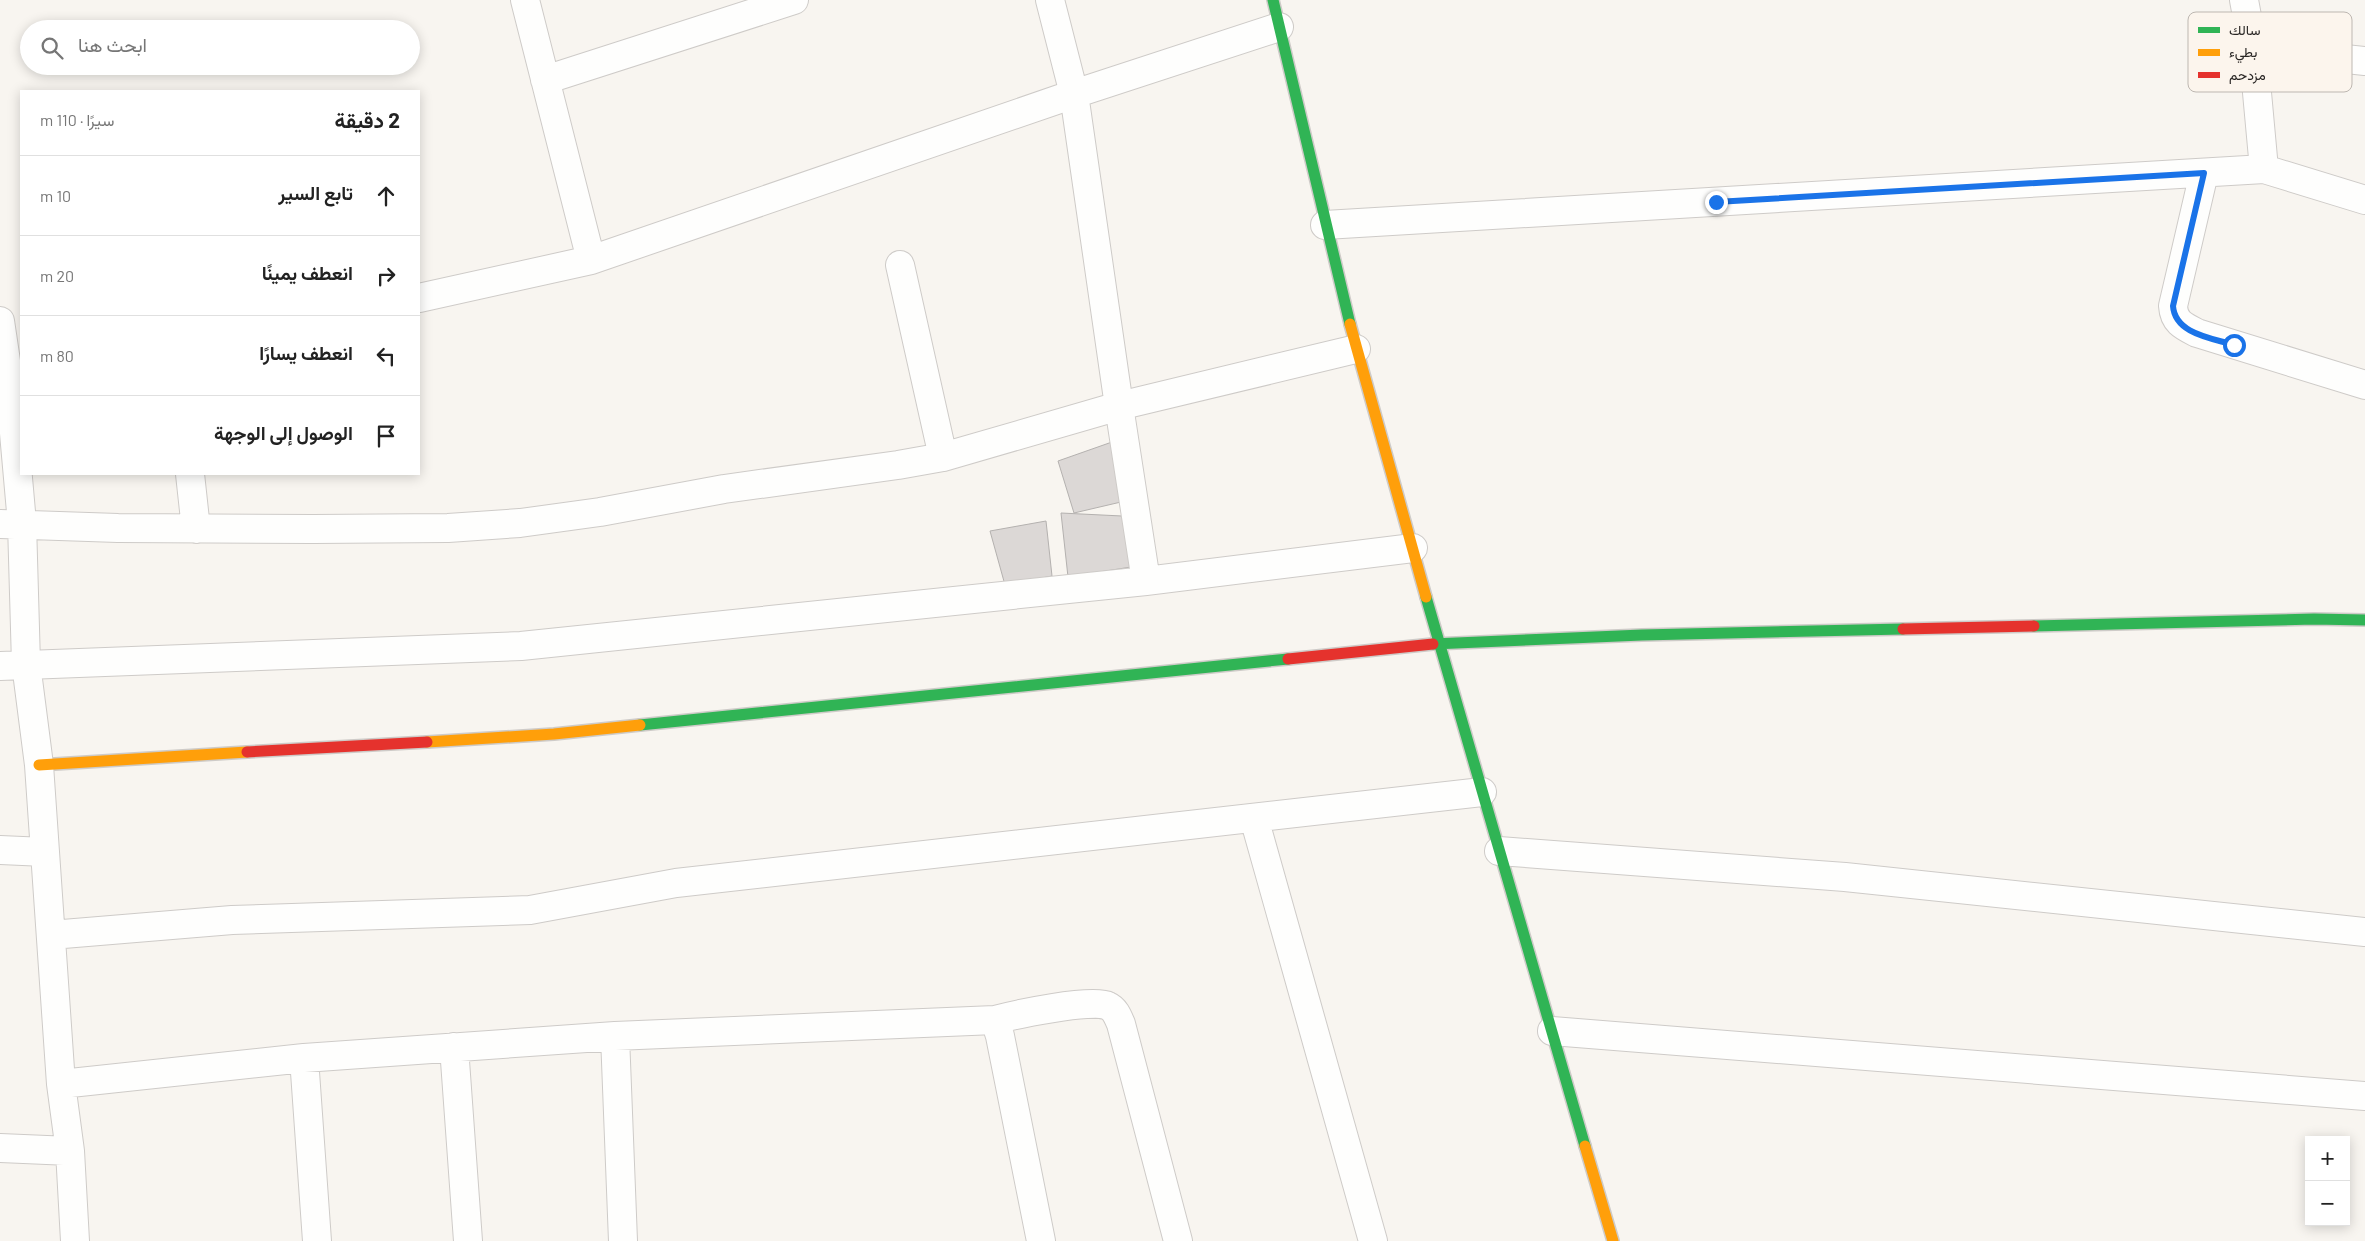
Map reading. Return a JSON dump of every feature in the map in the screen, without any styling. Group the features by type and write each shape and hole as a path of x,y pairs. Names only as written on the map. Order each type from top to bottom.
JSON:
{"street":[{"path":"525,0 591,260"},
{"path":"545,80 794,0"},
{"path":"1050,0 1074,94 1146,581"},
{"path":"1272,0 1356,349 1439,644 1613,1241"},
{"path":"420,298 591,260 1074,94 1279,28"},
{"path":"2352,60 2365,62"},
{"path":"2257,92 2264,169"},
{"path":"1325,225 2264,169 2365,200"},
{"path":"2204,173 2173,306 2174,316 2180,324 2197,333 2365,385"},
{"path":"900,265 943,457"},
{"path":"0,321 16,387 11,524 13,665 39,765 62,1084 70,1152 75,1241"},
{"path":"11,524 196,529 448,528 520,523 600,512 724,489 943,457 1119,406 1356,349"},
{"path":"190,475 196,529"},
{"path":"13,665 521,646 1146,581 1413,548"},
{"path":"39,765 554,734 1439,644 1642,635 2294,619 2365,620"},
{"path":"51,935 232,920 530,910 676,883 1482,792"},
{"path":"1254,818 1373,1241"},
{"path":"0,850 45,852"},
{"path":"1499,851 1845,877 2365,932"},
{"path":"62,1084 304,1058 615,1036 995,1020 1035,1011 1103,1004 1115,1012 1121,1024 1178,1241"},
{"path":"995,1020 1000,1036 1040,1241"},
{"path":"1552,1031 2365,1096"},
{"path":"615,1036 622,1241"},
{"path":"454,1048 468,1241"},
{"path":"304,1058 318,1241"},
{"path":"0,1148 70,1152"}],"building":[{"path":"1112,442 1121,502 1074,513 1058,461"},
{"path":"1061,513 1122,516 1131,567 1068,577"},
{"path":"1046,521 1052,576 1005,585 990,531"}],"traffic: fast":[{"path":"1273,0 1350,324"},
{"path":"1426,597 1585,1146"},
{"path":"2034,626 2314,619 2365,620"},
{"path":"1433,644 1642,635 1903,629"},
{"path":"640,725 1288,659"}],"traffic: slow":[{"path":"1350,324 1426,597"},
{"path":"427,742 554,734 640,725"},
{"path":"39,765 247,752"},
{"path":"1585,1146 1613,1241"}],"traffic: jam":[{"path":"1903,629 2034,626"},
{"path":"1288,659 1433,644"},
{"path":"247,752 427,742"}],"route":[{"path":"1716,202 2204,173 2173,306 2174,316 2180,324 2197,333 2234,345"}]}
